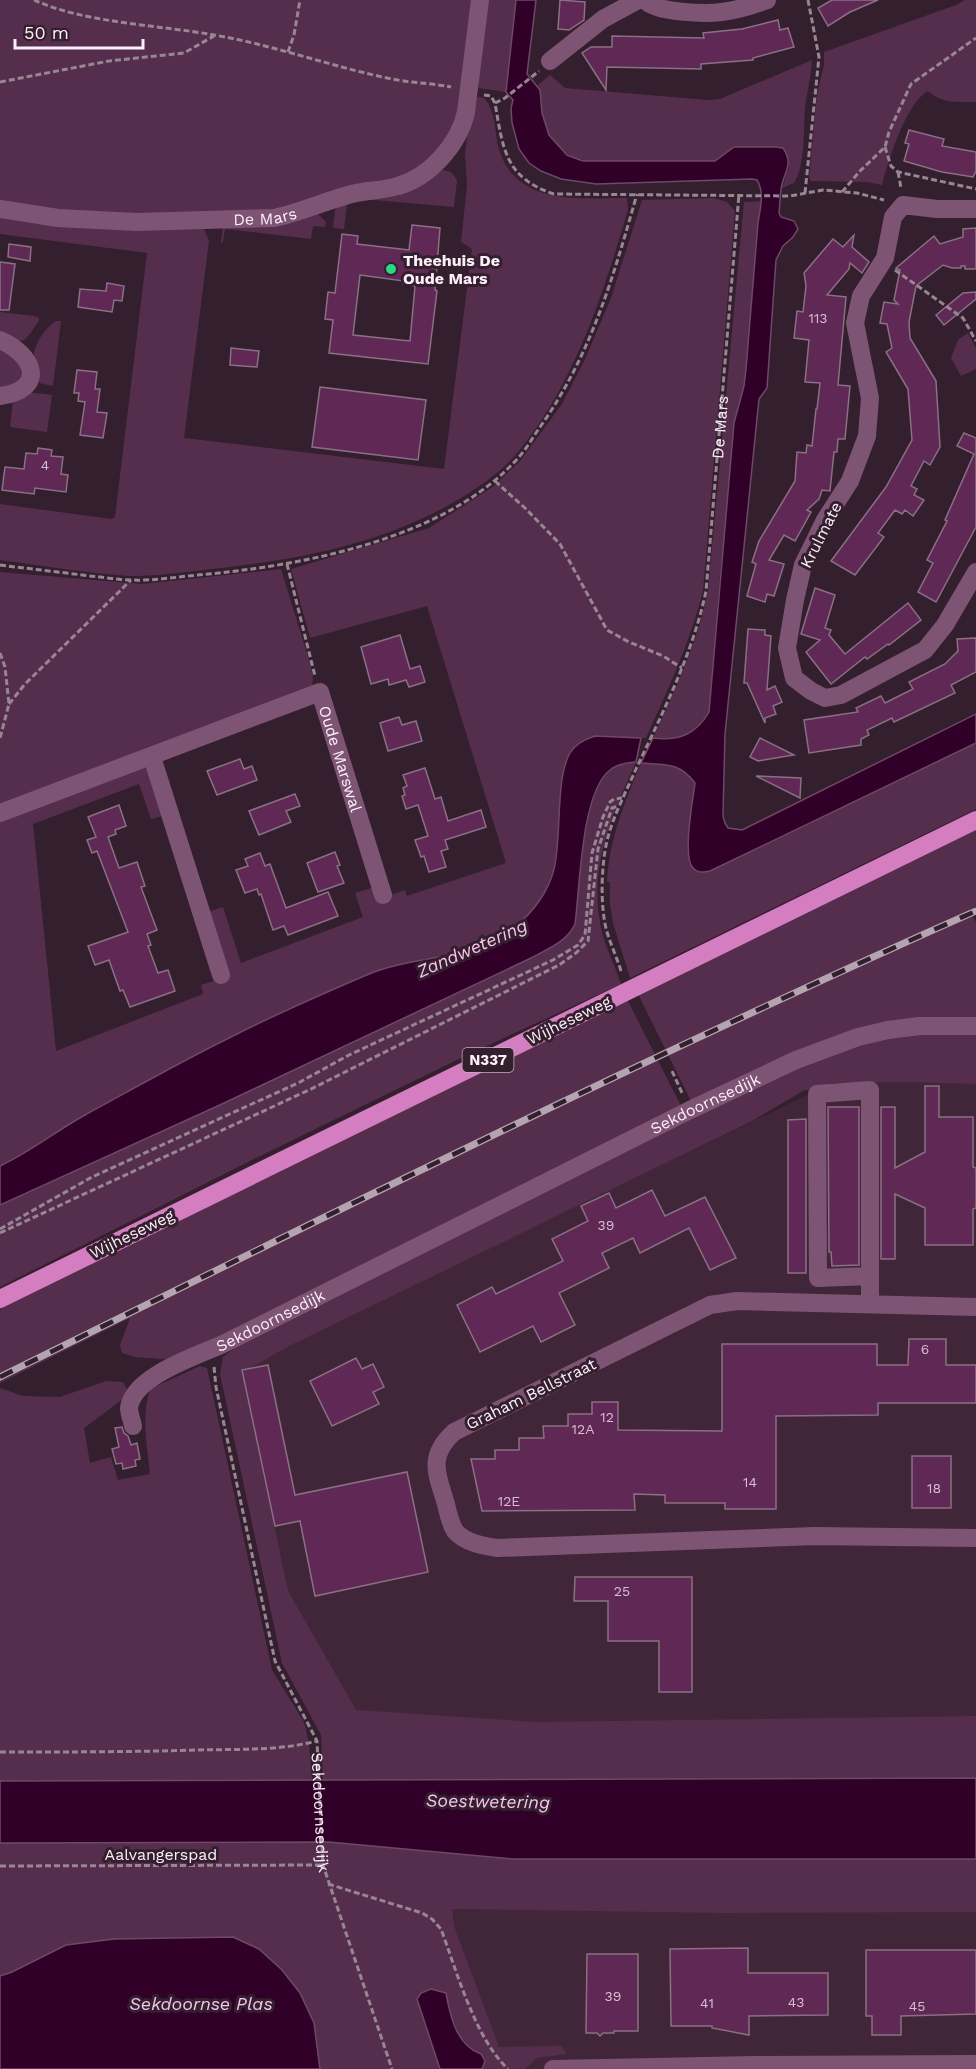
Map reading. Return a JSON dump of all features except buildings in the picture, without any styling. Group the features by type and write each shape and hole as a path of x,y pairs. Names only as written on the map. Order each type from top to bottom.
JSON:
{"main road":[{"name":"Wijheseweg","path":"0,1299 976,820"}],"street":[{"name":"De Mars","path":"0,209 58,218 137,222 274,218 363,191 396,187 420,176 456,140 464,120 480,0"},
{"path":"550,61 603,19 638,0"},
{"path":"645,0 648,4 676,10 711,12 722,12 768,0"},
{"path":"903,205 937,209 976,209"},
{"name":"Krulmate","path":"903,205 893,217 883,261 861,296 855,323 870,398 867,436 850,481 825,520 803,565 787,648 794,678 825,698 841,695 925,650 945,624 976,572"},
{"path":"0,340 22,354 31,370 24,387 0,396"},
{"name":"Oude Marswal","path":"0,813 320,692 383,895"},
{"path":"152,757 221,975"},
{"name":"Sekdoornsedijk","path":"223,1344 690,1110 796,1060 858,1037 888,1029 919,1026 976,1026"},
{"path":"870,1276 818,1278 817,1094 870,1090 870,1276 870,1304"},
{"name":"Graham Bellstraat","path":"976,1307 737,1301 710,1305 454,1432 448,1437 441,1450 435,1469 451,1523 456,1531 471,1541 498,1548 814,1536 976,1538"},
{"path":"133,1426 129,1408 138,1390 149,1378 223,1344"},
{"path":"561,2068 976,2064"}],"path":[{"path":"34,0 50,8 104,19 215,35 393,80 434,83 491,96 495,103 505,154 515,171 528,182 554,194 790,196 823,190 857,193 903,205"},
{"path":"288,52 300,0"},
{"path":"805,193 819,57 808,0"},
{"path":"0,82 109,61 184,53 215,35"},
{"path":"842,192 885,147 889,132 911,84 976,38"},
{"path":"495,103 533,76"},
{"path":"885,147 891,166 898,172 976,189"},
{"path":"0,565 131,580 218,573 287,564 408,531 431,520 495,481 520,456 550,412 594,328 611,284 637,194"},
{"name":"De Mars","path":"621,971 606,930 603,888 607,841 622,798 682,668 700,621 706,591 740,194"},
{"path":"883,261 963,318 976,341"},
{"path":"495,481 560,544 607,630 663,656 682,668"},
{"path":"287,564 320,692"},
{"path":"9,704 25,684 131,580"},
{"path":"0,653 5,667 9,704 0,738"},
{"path":"0,1231 92,1177 290,1087 349,1055 553,960 578,945 586,931 589,875 596,836 610,802 622,798"},
{"path":"0,1231 309,1090 559,965 588,941 598,849 612,808 619,807"},
{"path":"672,1071 690,1110"},
{"name":"Sekdoornsedijk","path":"223,1344 214,1368 216,1387 275,1661 317,1741 323,1865 392,2069"},
{"path":"0,1752 262,1749 317,1741"},
{"name":"Aalvangerspad","path":"0,1866 323,1865"},
{"path":"328,1884 422,1913 432,1919 441,1929 480,2031 501,2063 508,2069"}],"shaded area":[{"path":"0,0 475,0 455,131 412,176 291,210 120,216 0,204"},
{"path":"484,0 516,0 506,92 479,88 475,82"},
{"path":"965,0 976,0 976,102 945,100 928,91 920,98 905,120 882,185 867,182 811,181 809,178 817,94 824,65 824,52"},
{"path":"812,60 805,108 801,167 794,183 782,188 789,167 720,157 715,161 599,162 569,155 554,143 549,134 542,114 541,96 537,86 550,75 565,88 708,100 720,99"},
{"path":"478,97 484,98 488,103 494,120 498,146 506,166 518,180 550,195 569,198 627,198 628,210 597,305 571,367 538,425 504,467 472,491 425,517 364,540 301,556 236,566 138,576 0,560 0,504 112,519 115,517 147,253 0,234 0,215 203,226 209,241 184,438 444,469 472,249 461,242 467,185 465,154 471,102"},
{"path":"443,170 451,172 457,180 454,207 363,199 347,204 344,229 333,228 335,210 339,206"},
{"path":"714,198 727,202 735,211 703,591 685,647 646,738 595,736 567,759 564,768 557,851 553,871 539,904 505,936 455,954 372,972 229,1038 82,1117 19,1157 0,1166 0,820 143,767 148,769 163,816 151,819 139,784 33,824 56,1051 203,994 201,985 223,978 208,912 223,907 241,963 363,917 355,893 375,887 379,899 405,890 407,896 506,863 427,606 310,638 291,569 429,528 494,486 520,461 562,404 586,357 611,298 642,200"},
{"path":"761,201 746,369 720,572 709,712 698,726 686,735 662,739 653,738 692,647 704,610 708,590 744,202"},
{"path":"316,212 326,222 325,227 313,226 311,239 225,229 223,242 221,242 223,226"},
{"path":"0,312 35,316 39,318 39,321 26,338 20,341 15,340 0,334"},
{"path":"56,321 61,321 53,386 39,383 35,374 34,357 38,341"},
{"path":"968,333 976,348 976,369 961,376 951,358 958,340"},
{"path":"0,347 18,359 24,379 0,390"},
{"path":"27,392 52,395 47,432 10,427 13,400"},
{"path":"281,569 310,663 313,677 312,689 0,805 0,572 142,584"},
{"path":"976,743 976,809 630,978 613,923 610,882 607,882 614,836 641,763 665,764 677,768 695,783 710,870"},
{"path":"636,762 610,825 599,868 597,890 603,936 621,984 467,1055 0,1287 0,1205 222,1104 559,943 575,921 584,840 597,790 610,769"},
{"path":"976,828 976,907 969,910 976,922 976,1022 928,1022 691,1101 638,994"},
{"path":"627,999 681,1106 174,1360 135,1357 122,1353 120,1345 130,1318 0,1383 0,1306"},
{"path":"899,1033 976,1033 976,1084 833,1083 803,1091 752,1121 285,1348 242,1373 288,1591 356,1710 536,1722 976,1716 976,1778 323,1781 321,1735 282,1663 220,1374 223,1357 238,1345 828,1051"},
{"path":"976,1033 976,2069 492,2069 277,1587 238,1366 833,1083"},
{"path":"200,1366 207,1368 272,1670 304,1722 309,1743 312,1780 0,1781 0,1388 23,1396 60,1397 106,1381 123,1382 127,1389 123,1399 84,1428 90,1463 111,1457 118,1480 150,1474 145,1421 150,1389"},
{"path":"329,1842 512,1859 976,1859 976,1912 724,1913 452,1909 454,1926 499,2047 561,2046 567,2054 536,2058 525,2069 482,2069 485,2061 462,2042 448,2006 446,1993 417,1999 440,2069 320,2069 314,2023 300,1993 259,1949 233,1937 114,1939 66,1945 0,1976 0,1843"}],"water":[{"path":"516,0 536,0 527,74 540,90 542,113 549,135 567,155 583,161 715,161 734,147 775,147 783,148 788,158 788,166 781,187 779,213 781,217 794,221 798,229 783,246 776,260 767,388 759,399 725,734 723,816 728,828 742,830 976,714 976,743 710,871 701,872 693,868 688,852 695,783 677,768 641,763 653,738 662,739 685,735 698,726 709,712 734,423 746,369 761,190 757,180 752,179 596,184 561,179 529,163 519,149 512,123 513,100 506,92"},
{"path":"595,736 641,738 636,762 619,765 610,770 600,781 593,798 584,842 575,924 561,941 529,959 222,1104 0,1205 0,1166 85,1115 175,1066 263,1021 369,974 405,963 463,952 498,939 514,928 539,901 554,869 560,793 565,764 575,747"},
{"name":"Soestwetering","path":"976,1778 976,1859 512,1859 329,1842 0,1843 0,1781"},
{"name":"Sekdoornse Plas","path":"233,1937 259,1949 282,1970 300,1993 314,2023 320,2069 0,2069 0,1976 66,1945 114,1939"},
{"path":"431,1989 446,1993 456,2029 466,2044 481,2054 485,2061 482,2069 440,2069 417,1999 421,1993"}],"railway":[{"path":"0,1377 608,1080 976,911"}],"place":[{"name":"Theehuis De Oude Mars","path":"391,269"}],"water label":[{"name":"Zandwetering","path":"472,948"}]}
